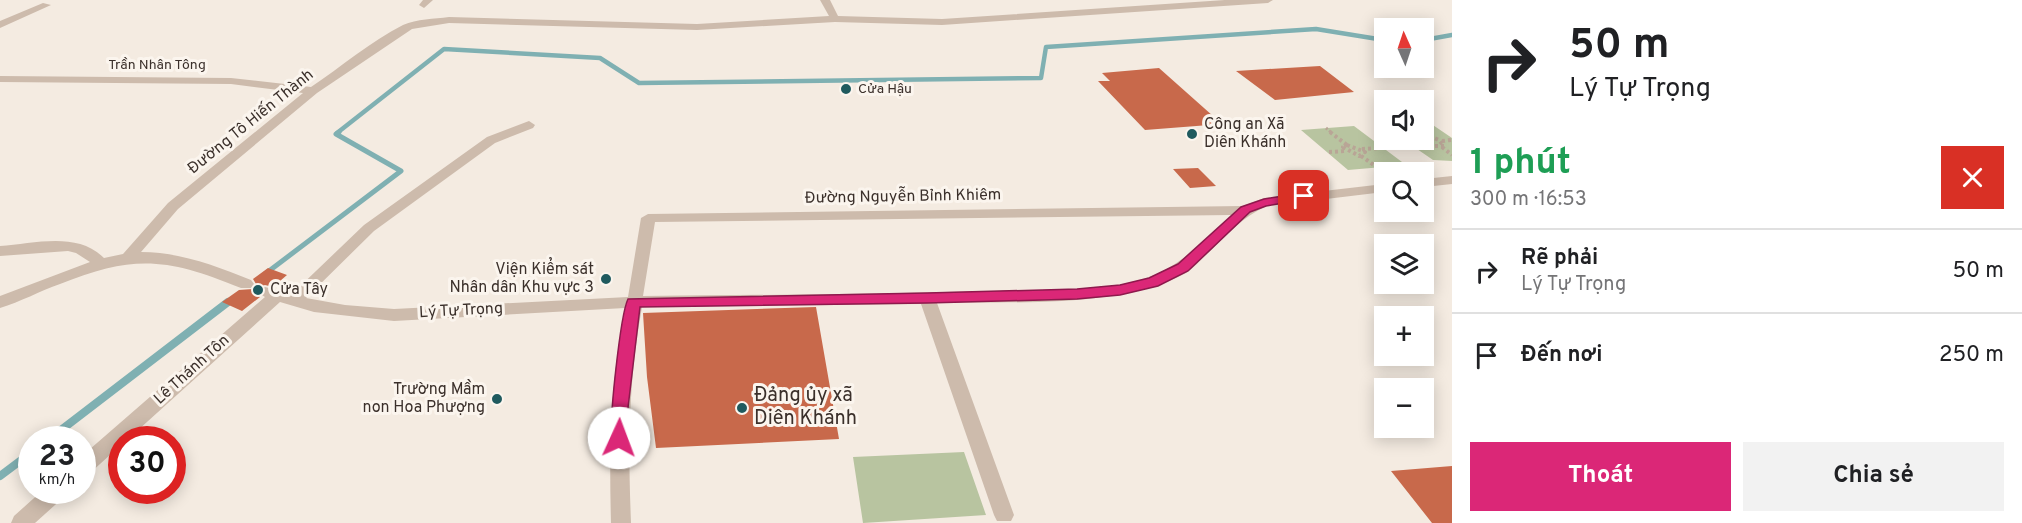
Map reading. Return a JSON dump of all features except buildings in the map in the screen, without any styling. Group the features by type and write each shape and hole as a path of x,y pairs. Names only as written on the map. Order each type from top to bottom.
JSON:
{"street":[{"path":"825,0 835,19"},
{"name":"Đường Tô Hiến Thành","path":"128,258 173,206 313,91 408,27 429,22 449,20 597,22 697,27 835,19 942,22 1268,0"},
{"path":"0,26 46,5"},
{"name":"Trần Nhân Tông","path":"0,79 231,81 313,91"},
{"path":"294,301 369,228 490,140 529,125"},
{"path":"1434,182 1452,180"},
{"name":"Lý Tự Trọng","path":"270,295 345,311 394,315 634,302 927,298 1077,294 1120,290 1153,282 1183,268 1245,210 1264,202 1374,189"},
{"name":"Đường Nguyễn Bỉnh Khiêm","path":"634,302 643,262 648,218 1245,210"},
{"path":"0,251 69,246 88,251 101,264"},
{"path":"0,302 101,264 128,258 154,256 209,269 246,284"},
{"name":"Lê Thánh Tôn","path":"96,455 270,295"},
{"path":"927,298 1004,515"},
{"path":"621,523 619,416 634,302"},
{"path":"21,523 42,504"}],"path":[{"path":"1326,128 1347,145 1361,149 1374,148"},
{"path":"1434,139 1451,140"},
{"path":"1441,141 1444,143 1441,147"},
{"path":"1346,151 1343,147 1347,145"},
{"path":"1434,145 1452,155"},
{"path":"1361,149 1365,152 1361,155"},
{"path":"1329,152 1346,151 1361,155 1374,165"}],"green space":[{"path":"1354,126 1374,141 1374,150 1386,150 1402,162 1374,162 1374,168 1348,170 1301,130"},
{"path":"1434,126 1452,138 1452,161 1433,160 1418,150 1434,150"},
{"path":"964,452 986,515 863,523 853,457"}],"waterway":[{"path":"337,133 444,49 600,58 639,83 1041,78 1046,47 1316,29 1374,38"},
{"path":"1434,38 1452,35"},
{"path":"265,274 401,171 336,134 339,132"},
{"path":"226,304 231,300"},
{"path":"66,426 228,302"},
{"path":"0,476 18,462"}],"place":[{"name":"Cửa Hậu","path":"846,89"},
{"name":"Công an Xã Diên Khánh","path":"1192,134"},
{"name":"Viện Kiểm sát Nhân dân Khu vực 3","path":"606,279"},
{"name":"Cửa Tây","path":"258,290"},
{"name":"Trường Mầm non Hoa Phượng","path":"497,399"},
{"name":"Đảng ủy xã Diên Khánh","path":"742,408"}],"route":[{"path":"619,438 619,416 634,302 927,298 1077,294 1120,290 1153,282 1183,268 1245,210 1264,202 1304,196"}]}
